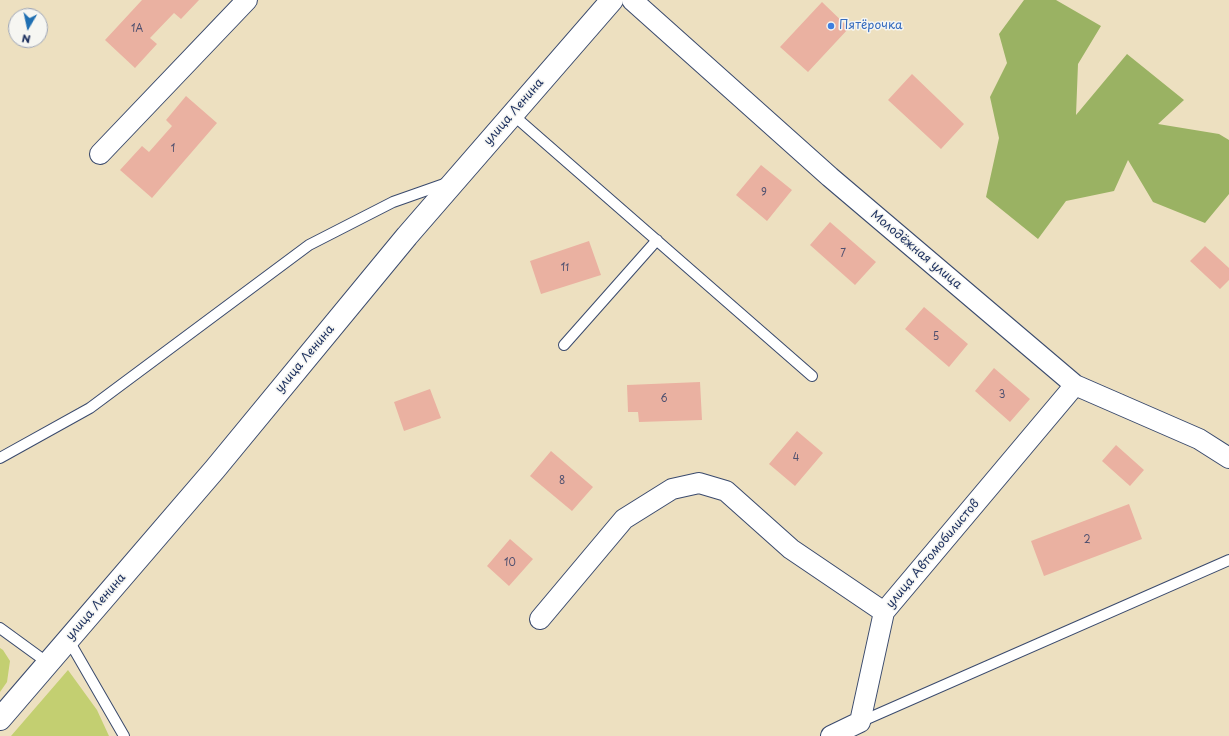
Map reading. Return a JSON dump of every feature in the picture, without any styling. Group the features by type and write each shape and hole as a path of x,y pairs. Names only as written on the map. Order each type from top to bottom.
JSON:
{"main road":[{"name":"улица Ленина","path":"0,719 215,468 407,236 612,0"}],"street":[{"path":"100,154 247,0"},
{"name":"Молодёжная улица","path":"632,0 830,177 1075,385 1199,439 1229,458"},
{"name":"улица Автомобилистов","path":"860,722 884,612 1075,385"},
{"path":"540,619 624,519 672,489 699,483 726,491 791,549 884,612"},
{"path":"831,736 860,722"}],"lane":[{"path":"512,114 812,376"},
{"path":"0,458 90,408 309,245 393,202 455,180"},
{"path":"564,345 657,240"},
{"path":"860,722 1229,560"},
{"path":"0,628 48,663"},
{"path":"68,639 124,736"}],"green space":[{"path":"1024,0 1056,0 1101,26 1078,64 1076,115 1127,54 1184,100 1158,124 1219,134 1229,140 1229,194 1205,223 1153,202 1128,160 1114,191 1066,201 1038,239 986,197 999,138 990,97 1007,63 999,34"},
{"path":"0,648 10,661 7,682 0,692"},
{"path":"68,670 97,710 109,736 11,736"}],"building":[{"path":"142,0 199,0 181,19 174,13 150,38 157,44 135,68 105,40"},
{"path":"822,2 849,28 808,72 780,47"},
{"path":"912,74 964,124 941,149 888,100"},
{"path":"186,96 217,123 152,198 120,170 142,146 149,152 172,126 166,120"},
{"path":"761,165 792,190 767,221 736,195"},
{"path":"830,222 876,262 855,285 810,245"},
{"path":"589,241 601,275 541,294 530,261"},
{"path":"1205,246 1229,268 1229,280 1220,289 1190,261"},
{"path":"924,307 968,344 949,367 905,329"},
{"path":"994,368 1030,399 1010,422 975,391"},
{"path":"700,382 702,420 639,422 638,412 628,412 627,385"},
{"path":"430,389 441,418 404,431 394,402"},
{"path":"797,431 823,453 795,486 769,464"},
{"path":"1116,445 1144,470 1130,486 1102,461"},
{"path":"551,451 593,487 572,511 530,476"},
{"path":"1129,504 1142,539 1044,576 1031,541"},
{"path":"510,539 533,559 509,586 487,566"}],"place":[{"name":"Пятёрочка","path":"831,26"}]}
